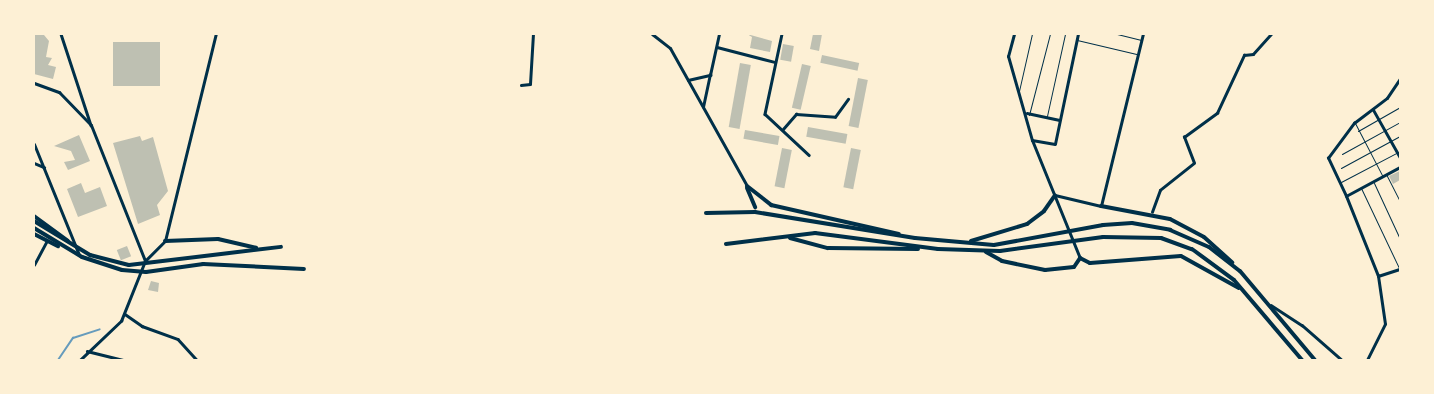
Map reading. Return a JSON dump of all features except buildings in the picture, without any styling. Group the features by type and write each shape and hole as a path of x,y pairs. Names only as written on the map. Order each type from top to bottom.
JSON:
{"main road":[{"path":"747,186 754,207"},
{"path":"747,186 771,205 915,238"},
{"path":"966,242 1027,224 1044,211 1055,195"},
{"path":"1101,206 1152,212 1204,237 1240,271 1271,305 1315,360"},
{"path":"706,213 755,212 915,238 1008,244 1077,230 1132,223 1170,230 1208,247 1240,271"},
{"path":"34,216 62,233 79,254"},
{"path":"34,221 79,250 110,262 144,267 281,246"},
{"path":"34,228 82,257 112,268 146,272 188,265 304,269"},
{"path":"726,244 806,233 930,248"},
{"path":"34,234 79,254"},
{"path":"790,238 828,248 930,248 984,251 1082,239 1142,236 1176,242 1219,266 1249,294 1302,360"},
{"path":"165,241 218,239 261,249"},
{"path":"984,251 1002,260 1045,270 1074,267 1080,258 1090,264 1182,256 1218,272 1249,294"}],"street":[{"path":"61,34 91,124 146,261"},
{"path":"80,360 125,314 146,261 165,241 216,34"},
{"path":"521,85 530,84 533,34"},
{"path":"652,34 670,48 747,186"},
{"path":"703,106 720,34"},
{"path":"782,34 765,114 809,155"},
{"path":"1014,34 1008,56 1028,114 1032,140 1080,258"},
{"path":"1032,140 1055,144 1078,34"},
{"path":"1055,195 1101,206 1144,34"},
{"path":"1152,212 1160,190 1194,162 1184,137 1217,113 1244,55 1253,54 1271,34"},
{"path":"717,47 775,62"},
{"path":"688,80 710,75"},
{"path":"1367,360 1385,324 1378,276 1341,183 1328,158 1354,123 1373,108 1400,80"},
{"path":"34,83 59,92 91,124"},
{"path":"783,129 796,114 835,117 848,99"},
{"path":"1373,108 1399,151 1400,157"},
{"path":"1028,114 1059,120"},
{"path":"34,144 79,254 106,265 142,271"},
{"path":"34,163 45,167"},
{"path":"1346,196 1400,167"},
{"path":"34,265 47,241"},
{"path":"1378,276 1400,269"},
{"path":"1271,305 1302,325 1342,360"},
{"path":"125,314 142,326 178,339 197,360"},
{"path":"87,351 124,360"},
{"path":"222,360 236,360"}],"lane":[{"path":"1019,91 1032,34"},
{"path":"1028,114 1050,34"},
{"path":"1046,118 1065,34"},
{"path":"1117,34 1142,40"},
{"path":"1076,39 1139,54"},
{"path":"1358,131 1400,107"},
{"path":"1342,154 1400,122"},
{"path":"1354,123 1382,176"},
{"path":"1341,168 1400,136"},
{"path":"1341,183 1399,151"},
{"path":"1386,174 1400,202"},
{"path":"1373,182 1400,239"},
{"path":"1361,188 1400,269"}],"waterway":[{"path":"58,360 73,338 100,329"}]}
